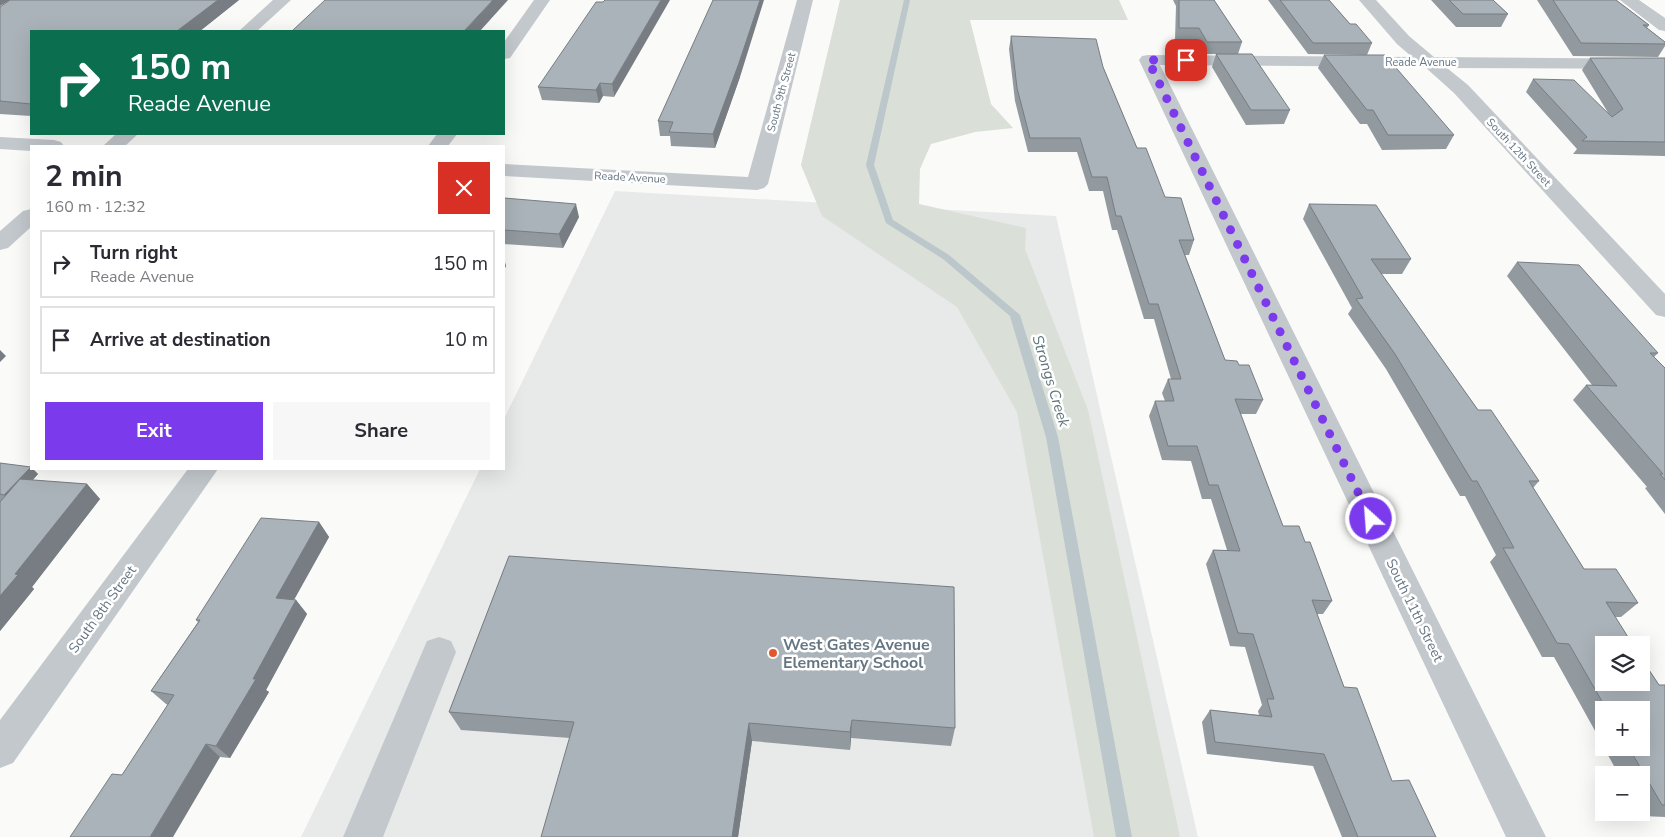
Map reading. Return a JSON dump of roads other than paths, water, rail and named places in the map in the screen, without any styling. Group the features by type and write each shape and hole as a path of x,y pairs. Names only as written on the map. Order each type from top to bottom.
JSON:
{"street":[{"path":"248,30 283,0"},
{"path":"505,53 542,0"},
{"name":"South 9th Street","path":"757,184 805,0"},
{"name":"South 12th Street","path":"1367,0 1403,40 1432,62 1461,89 1665,309"},
{"path":"1628,0 1665,26"},
{"name":"Reade Avenue","path":"1148,60 1665,64"},
{"name":"South 11th Street","path":"1148,60 1526,837"},
{"path":"114,145 127,135"},
{"path":"0,143 36,145"},
{"name":"Reade Avenue","path":"505,170 757,184"},
{"path":"0,243 30,217"},
{"name":"South 8th Street","path":"0,750 203,470"},
{"path":"363,837 439,652"}],"waterway":[{"name":"Strongs Creek","path":"907,0 870,165 889,221 946,257 1015,315 1052,437 1124,837"}],"place":[{"name":"West Gates Avenue Elementary School","path":"773,653"}]}
